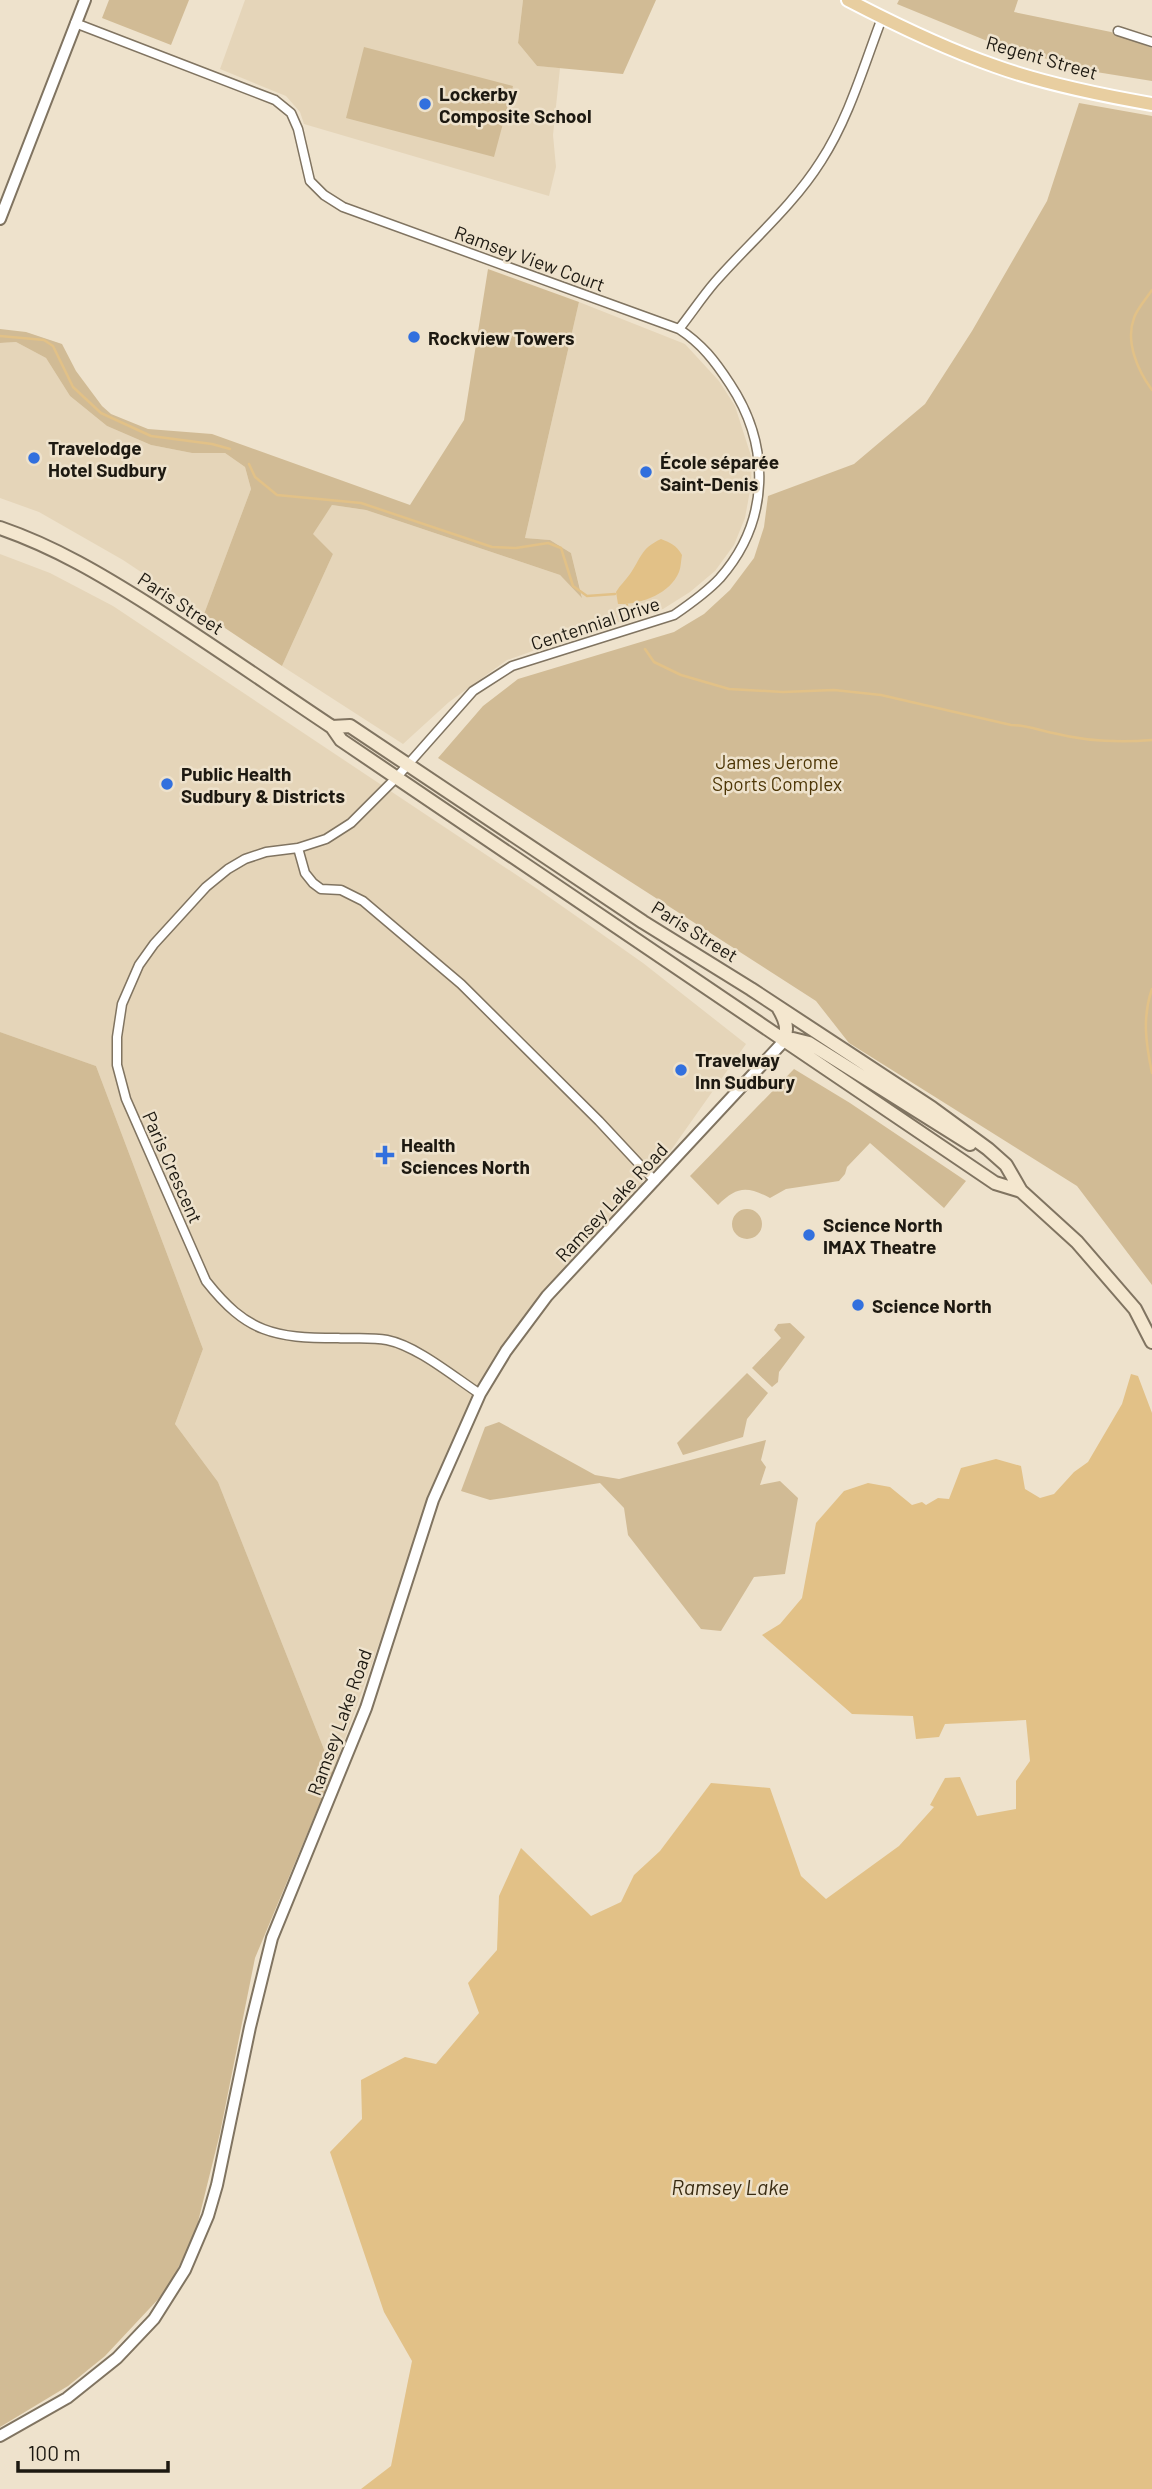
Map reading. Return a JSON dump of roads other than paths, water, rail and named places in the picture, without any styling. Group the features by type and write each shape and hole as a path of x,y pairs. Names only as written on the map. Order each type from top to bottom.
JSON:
{"main road":[{"name":"Regent Street","path":"848,0 882,18 994,66 1041,80 1152,104"},
{"name":"Paris Street","path":"0,528 85,565 176,622 332,727 341,740 396,778 784,1041 995,1183 1021,1191"},
{"name":"Paris Street","path":"332,727 350,726 643,922 777,1006 958,1127 1006,1165 1021,1191 1077,1242 1135,1309 1152,1342"},
{"path":"777,1006 786,1020 784,1041 793,1039 809,1043 1006,1165"}],"street":[{"path":"0,219 85,0"},
{"path":"679,329 715,282 795,196 821,162 856,88 882,18"},
{"name":"Ramsey View Court","path":"75,23 275,100 291,113 298,129 310,181 324,195 344,207 679,329"},
{"path":"1118,31 1152,42"},
{"name":"Centennial Drive","path":"396,778 474,691 512,666 674,615 719,578 739,551 752,524 759,492 760,463 754,436 744,405 712,356 679,329"},
{"name":"Paris Crescent","path":"396,778 351,823 326,839 245,859 206,887 153,944 139,965 122,1004 117,1037 117,1065 126,1099 206,1281 232,1311 253,1326 274,1333 389,1341 417,1353 480,1394"},
{"path":"298,848 305,873 313,883 321,889 341,890 363,901 461,984 655,1181"},
{"name":"Ramsey Lake Road","path":"0,2436 67,2398 117,2358 154,2319 186,2270 208,2216 217,2185 250,2027 272,1938 366,1708 433,1500 480,1394 506,1351 547,1296 784,1041"}],"water":[{"path":"661,539 673,545 682,555 680,570 675,580 653,597 636,603 618,604 616,592 645,550"},
{"name":"Ramsey Lake","path":"1131,1374 1138,1376 1152,1413 1152,2489 361,2489 391,2466 412,2361 384,2312 330,2152 362,2119 361,2080 405,2057 436,2064 479,2013 468,1983 497,1950 499,1896 521,1848 591,1916 621,1902 634,1875 660,1851 711,1783 770,1788 801,1876 826,1899 899,1846 934,1807 930,1805 945,1778 960,1777 977,1816 1016,1809 1016,1781 1030,1761 1026,1720 945,1724 939,1737 916,1739 913,1716 852,1714 762,1635 780,1624 802,1598 816,1523 844,1491 868,1483 890,1487 912,1505 922,1502 926,1505 938,1498 949,1499 961,1468 996,1459 1021,1466 1025,1489 1040,1498 1054,1494 1074,1472 1088,1462 1122,1404"}],"waterway":[{"path":"1152,290 1135,315 1131,337 1134,356 1152,390"},
{"path":"0,336 44,340 53,346 73,387 101,413 151,436 230,449"},
{"path":"249,464 255,477 277,495 361,503 492,547 516,548 548,543 561,548 573,586 587,596 615,594"},
{"path":"627,605 627,610"},
{"path":"645,649 654,662 681,675 729,689 783,692 834,690 881,695 1077,738 1152,740"},
{"path":"1152,989 1146,1031 1152,1073"}],"place":[{"name":"Lockerby Composite School","path":"425,104"},
{"name":"Rockview Towers","path":"414,337"},
{"name":"Travelodge Hotel Sudbury","path":"34,458"},
{"name":"École séparée Saint-Denis","path":"646,472"},
{"name":"Public Health Sudbury & Districts","path":"167,784"},
{"name":"Travelway Inn Sudbury","path":"681,1070"},
{"name":"Health Sciences North","path":"385,1155"},
{"name":"Science North IMAX Theatre","path":"809,1235"},
{"name":"Science North","path":"858,1305"}],"park label":[{"name":"James Jerome Sports Complex","path":"777,772"}]}
